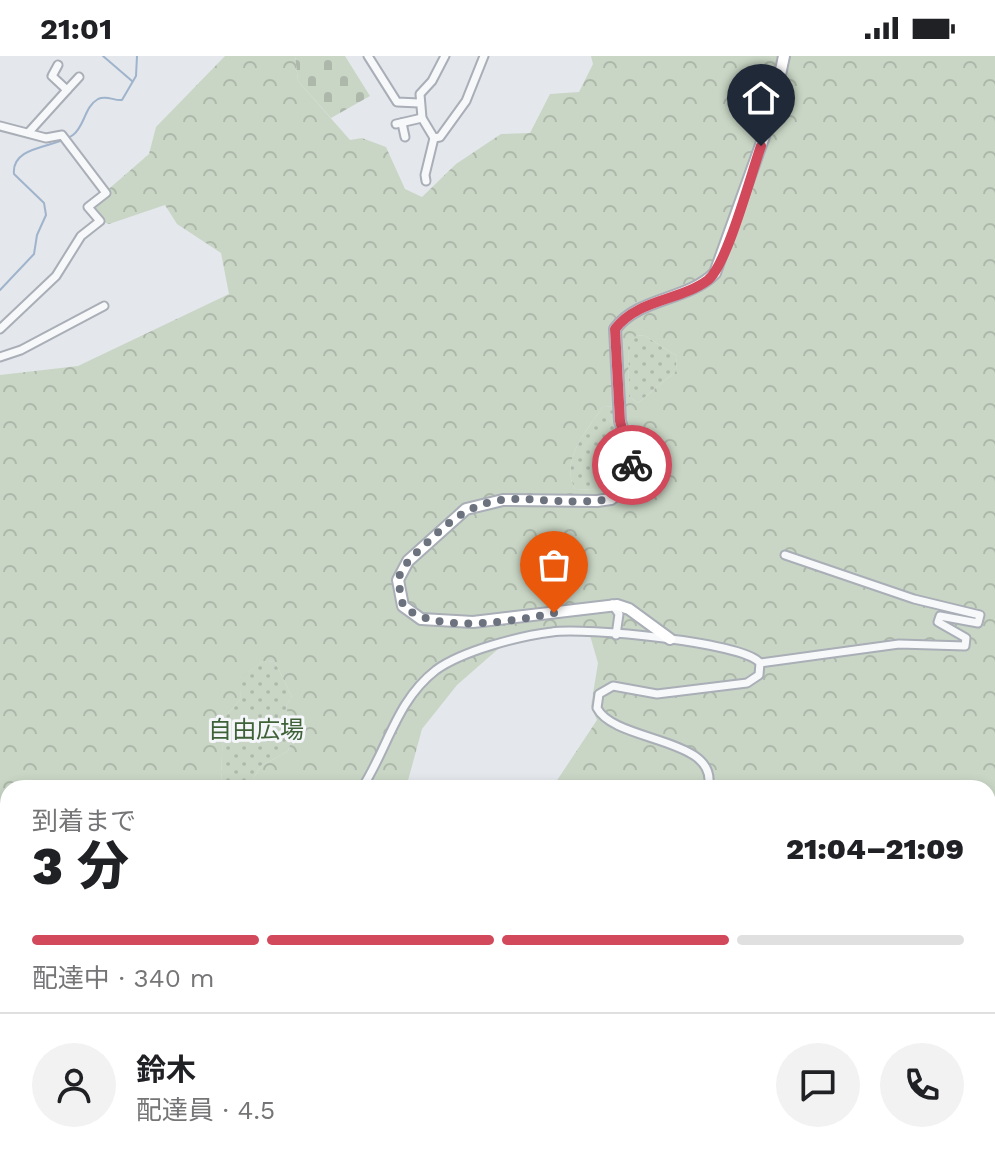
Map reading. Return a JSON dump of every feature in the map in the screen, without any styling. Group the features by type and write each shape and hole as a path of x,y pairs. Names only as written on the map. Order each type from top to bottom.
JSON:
{"main road":[{"path":"670,639 629,609 612,604 509,620 439,622 421,619 403,606 398,580 408,561 466,509 503,500 611,499 627,484 632,460 620,421 615,329 634,311 707,280 721,263 771,117 784,56"}],"street":[{"path":"368,56 397,102 419,103"},
{"path":"426,181 434,138 422,118 420,94 432,81 445,56"},
{"path":"434,138 440,137 466,101 484,56"},
{"path":"58,65 52,76 67,90"},
{"path":"29,132 79,77"},
{"path":"405,137 399,124 422,118"},
{"path":"0,126 46,138 62,135 106,193 88,207 100,221 81,236 62,269 0,329"},
{"path":"0,357 21,350 104,306"},
{"path":"367,780 380,761 406,701 440,667 533,635 555,631 670,639 743,651 760,663 899,644 965,646 966,638 938,622 940,616 978,623 980,615 914,599 785,555"},
{"path":"612,604 619,614 616,635"},
{"path":"710,780 706,765 694,754 608,721 597,708 599,694 613,686 657,694 747,683 759,675 760,663"}],"green space":[{"path":"225,56 295,56 298,81 350,140 362,138 386,147 405,189 422,197 456,164 501,134 530,133 550,94 579,92 593,64 591,56 995,56 995,780 557,780 597,720 591,706 598,663 589,632 555,631 505,643 457,685 422,729 408,780 253,780 261,766 288,751 293,736 286,706 292,697 275,662 263,661 240,679 241,699 223,719 221,780 0,780 0,375 78,366 229,294 221,253 177,224 165,205 109,224 100,221 88,207 149,154 156,127","holes":["637,335 645,336 677,356 676,371 638,403 629,397 628,344","619,406 627,442 618,480 599,490 575,489 571,479 573,457 603,407"]},
{"path":"295,56 345,56 370,96 331,118 298,81"},
{"path":"637,335 645,336 677,356 676,371 638,403 629,397 628,343"},
{"path":"619,406 627,442 618,480 599,490 575,489 571,468 577,446 603,407"},
{"name":"自由広場","path":"263,661 275,662 292,697 286,706 293,736 288,751 261,766 253,780 221,780 223,719 241,699 239,679"}],"waterway":[{"path":"103,56 132,81"},
{"path":"0,290 34,254 37,235 46,215 44,203 14,174 15,165 27,152 73,135 93,102 104,98 122,100 136,76 137,56"}],"way so far":[{"path":"554,613 473,622 421,619 403,606 397,590 398,580 408,561 455,515 466,509 488,501 611,499 627,484 632,465"}],"route":[{"path":"632,465 620,421 615,329 634,311 696,286 715,273 761,146"}]}
